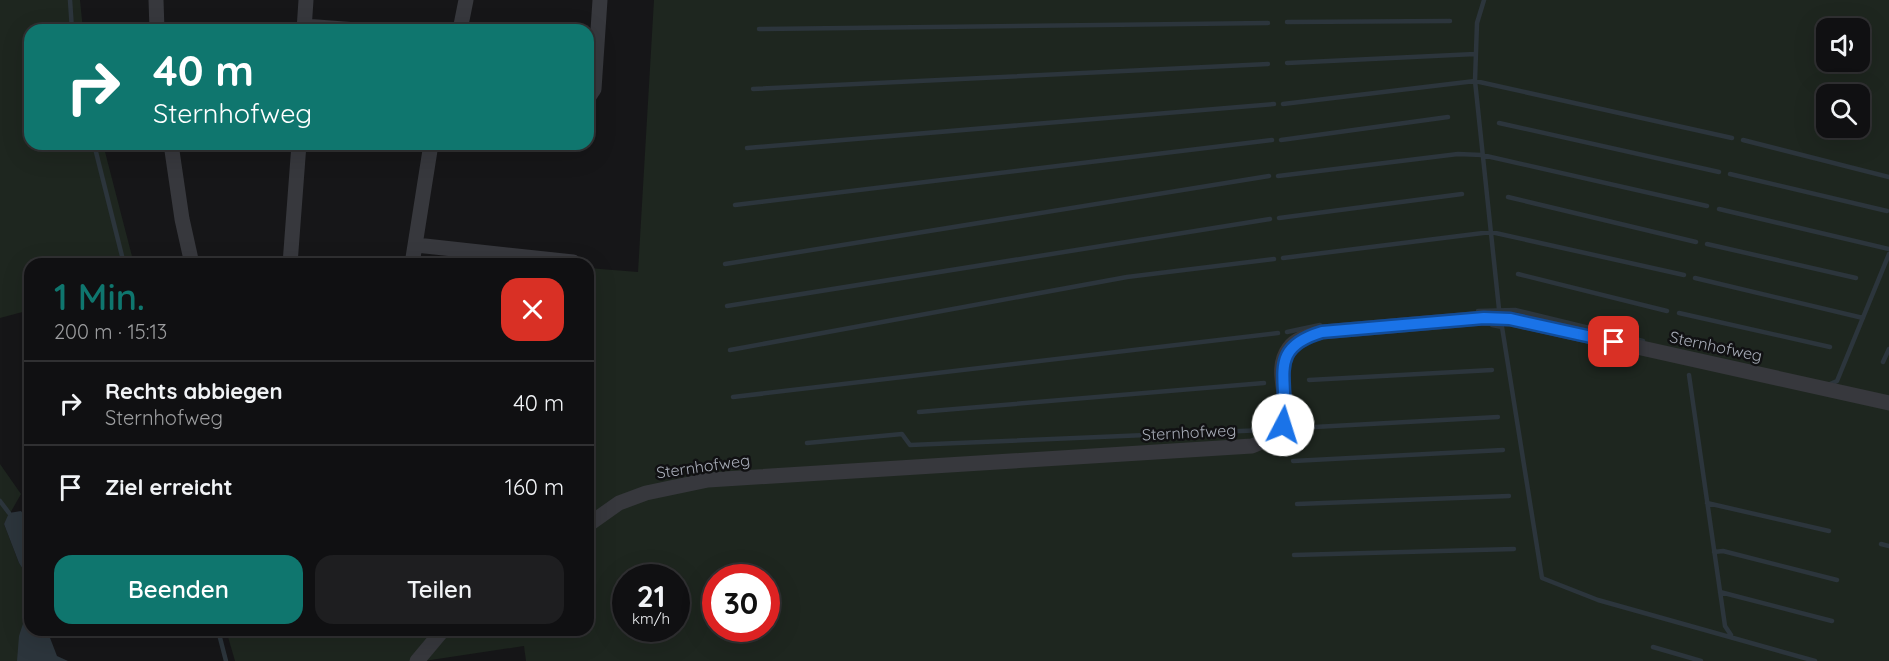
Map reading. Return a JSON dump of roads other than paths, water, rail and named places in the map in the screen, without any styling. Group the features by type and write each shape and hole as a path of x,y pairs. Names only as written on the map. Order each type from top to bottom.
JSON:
{"street":[{"path":"156,0 157,24"},
{"path":"304,24 306,0"},
{"path":"461,24 466,0"},
{"path":"594,89 600,0"},
{"path":"172,150 182,219 191,258"},
{"path":"290,258 299,150"},
{"path":"413,258 430,150"},
{"path":"416,245 536,258"},
{"name":"Sternhofweg","path":"594,521 619,503 646,493 708,480 1252,446 1272,439 1283,425 1286,403 1283,367 1289,348 1303,337 1322,332 1484,318 1510,319 1889,403"},
{"path":"417,661 438,636"}],"waterway":[{"path":"70,0 72,24"},
{"path":"1484,0 1477,23 1475,81 1499,309"},
{"path":"1287,22 1450,21"},
{"path":"759,29 1268,23"},
{"path":"1287,63 1475,54"},
{"path":"753,89 1268,64"},
{"path":"1283,104 1475,81 1732,138"},
{"path":"747,148 1274,104"},
{"path":"1281,140 1448,117"},
{"path":"1499,123 1719,172"},
{"path":"735,205 1272,140"},
{"path":"1743,140 1889,177"},
{"path":"96,150 122,258"},
{"path":"1278,176 1458,154 1482,155 1707,206"},
{"path":"1730,174 1887,211"},
{"path":"725,264 1269,176"},
{"path":"1279,218 1462,194"},
{"path":"1508,197 1696,242"},
{"path":"1719,209 1889,249"},
{"path":"727,306 1270,219"},
{"path":"1283,258 1491,232 1684,275"},
{"path":"1707,244 1856,278"},
{"path":"1828,385 1837,381 1889,254"},
{"path":"730,350 1127,277 1274,259"},
{"path":"1518,274 1667,311"},
{"path":"1695,278 1863,318"},
{"path":"1478,311 1515,310 1643,341"},
{"path":"1679,313 1830,347"},
{"path":"1287,332 1320,325"},
{"path":"1492,325 1502,327 1542,578 1598,600 1815,661"},
{"path":"733,397 1278,333"},
{"path":"1883,362 1889,349"},
{"path":"1309,380 1492,370"},
{"path":"1689,375 1725,626 1731,635"},
{"path":"919,412 1264,383"},
{"path":"1296,428 1498,417"},
{"path":"807,443 902,434 910,445 1265,430"},
{"path":"1293,461 1503,450"},
{"path":"1297,504 1509,496"},
{"path":"0,501 9,513"},
{"path":"1707,503 1829,531"},
{"path":"1881,544 1889,546"},
{"path":"1294,555 1514,549"},
{"path":"1714,552 1723,551 1837,580"},
{"path":"1720,592 1832,621"},
{"path":"220,636 226,661"},
{"path":"1653,647 1701,661"}]}
